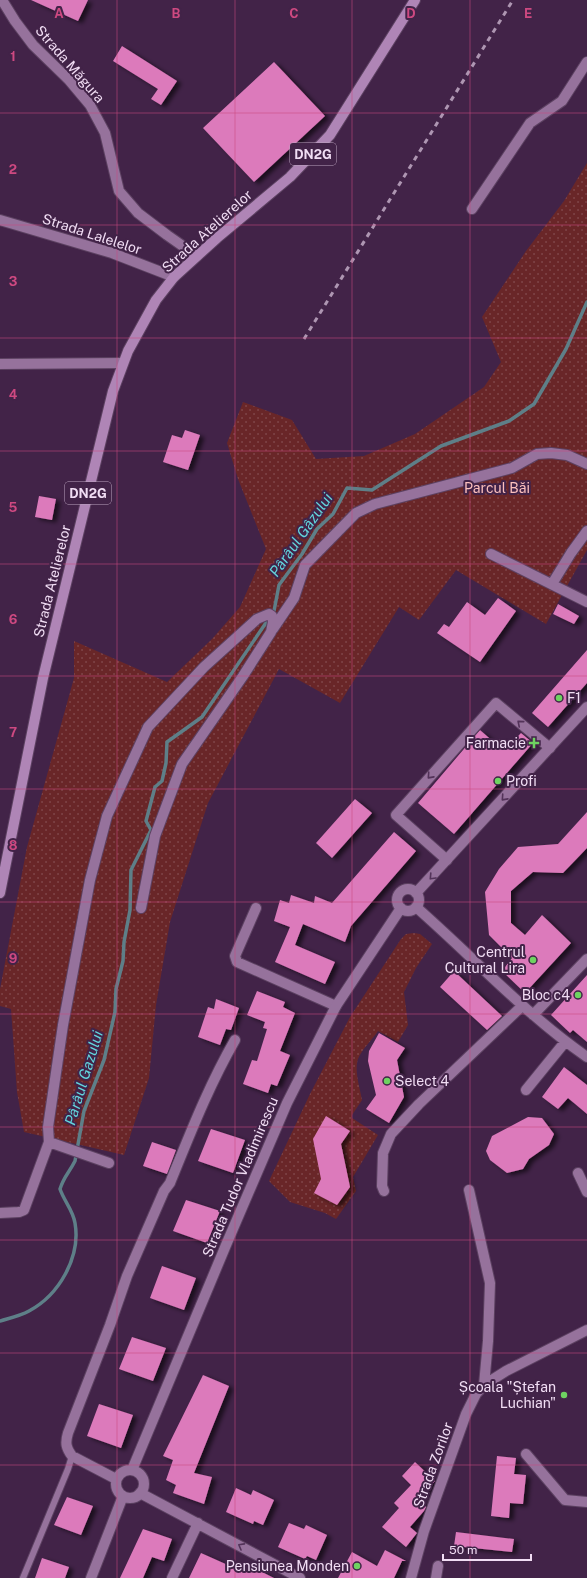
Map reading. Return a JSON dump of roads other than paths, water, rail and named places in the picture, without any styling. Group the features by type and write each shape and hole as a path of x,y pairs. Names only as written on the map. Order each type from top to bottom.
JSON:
{"main road":[{"name":"Strada Atelierelor","path":"0,893 43,678 113,391 122,363 135,336 156,300 174,277 290,178 330,135 415,0"}],"street":[{"name":"Strada Măgura","path":"2,3 33,45 69,80 90,105 105,133 119,191 138,213 197,256"},
{"path":"472,209 530,123 562,101 587,62"},
{"name":"Strada Lalelelor","path":"0,220 112,253 174,277"},
{"path":"0,364 122,363"},
{"path":"141,908 155,836 182,764 243,676 294,598 305,565 356,513 375,504 512,468 537,454 567,455 587,464"},
{"path":"552,584 571,553 587,531"},
{"path":"490,554 587,602"},
{"path":"0,1213 19,1212 24,1210 48,1142 48,1127 63,1025 90,880 107,816 148,727 204,668 257,619 271,615 273,622 271,632"},
{"path":"447,860 396,815 496,703 550,748"},
{"path":"401,908 409,910 416,907 418,902 416,893 587,707"},
{"name":"Strada Tudor Vladimirescu","path":"132,1470 287,1103 336,1006 401,908 397,899 402,891 409,889 416,893"},
{"path":"416,907 522,1006 565,1042 587,1057"},
{"path":"256,908 235,956 237,962 336,1006"},
{"path":"533,1015 587,959"},
{"path":"384,1191 382,1186 383,1153 391,1134 419,1104 522,1006"},
{"path":"116,1479 72,1456 67,1450 66,1446 68,1433 110,1325 127,1276 207,1094 220,1066 235,1040"},
{"path":"526,1090 565,1042"},
{"path":"48,1142 109,1163"},
{"path":"578,1173 587,1192"},
{"path":"469,1190 490,1283 488,1341 484,1385"},
{"name":"Strada Zorilor","path":"411,1578 424,1531 466,1414 476,1394 484,1385 506,1371 587,1330"},
{"path":"526,1454 565,1500 587,1502"},
{"path":"132,1470 137,1472 143,1479 144,1484 140,1493 132,1498 123,1496 116,1489 116,1479 123,1472 132,1470"},
{"path":"140,1493 300,1578"},
{"path":"91,1578 123,1496"},
{"path":"172,1578 198,1523"},
{"path":"436,1578 438,1566"}],"lane":[{"path":"23,1578 72,1456"}],"waterway":[{"name":"Pârâul Gâzului","path":"0,1321 29,1311 50,1295 66,1274 75,1249 75,1223 60,1189 75,1161 84,1111 104,1060 115,1012 116,989 123,961 124,942 130,910 131,870 151,830 146,821 155,787 162,781 166,763 167,742 202,717 274,611 279,585 302,554 317,529 333,514 347,488 372,490 441,446 509,421 534,404 566,349 587,302"}],"railway":[{"path":"304,339 513,0"}],"place":[{"name":"F1","path":"559,698"},
{"name":"Farmacie","path":"534,743"},
{"name":"Profi","path":"498,781"},
{"name":"Centrul Cultural Lira","path":"533,960"},
{"name":"Bloc c4","path":"578,995"},
{"name":"Select 4","path":"387,1081"},
{"name":"Școala \"Ștefan Luchian\"","path":"564,1395"},
{"name":"Pensiunea Monden","path":"357,1566"}],"park label":[{"name":"Parcul Băi","path":"497,488"}],"water label":[{"name":"Pârâul Gazului","path":"84,1078"}]}
